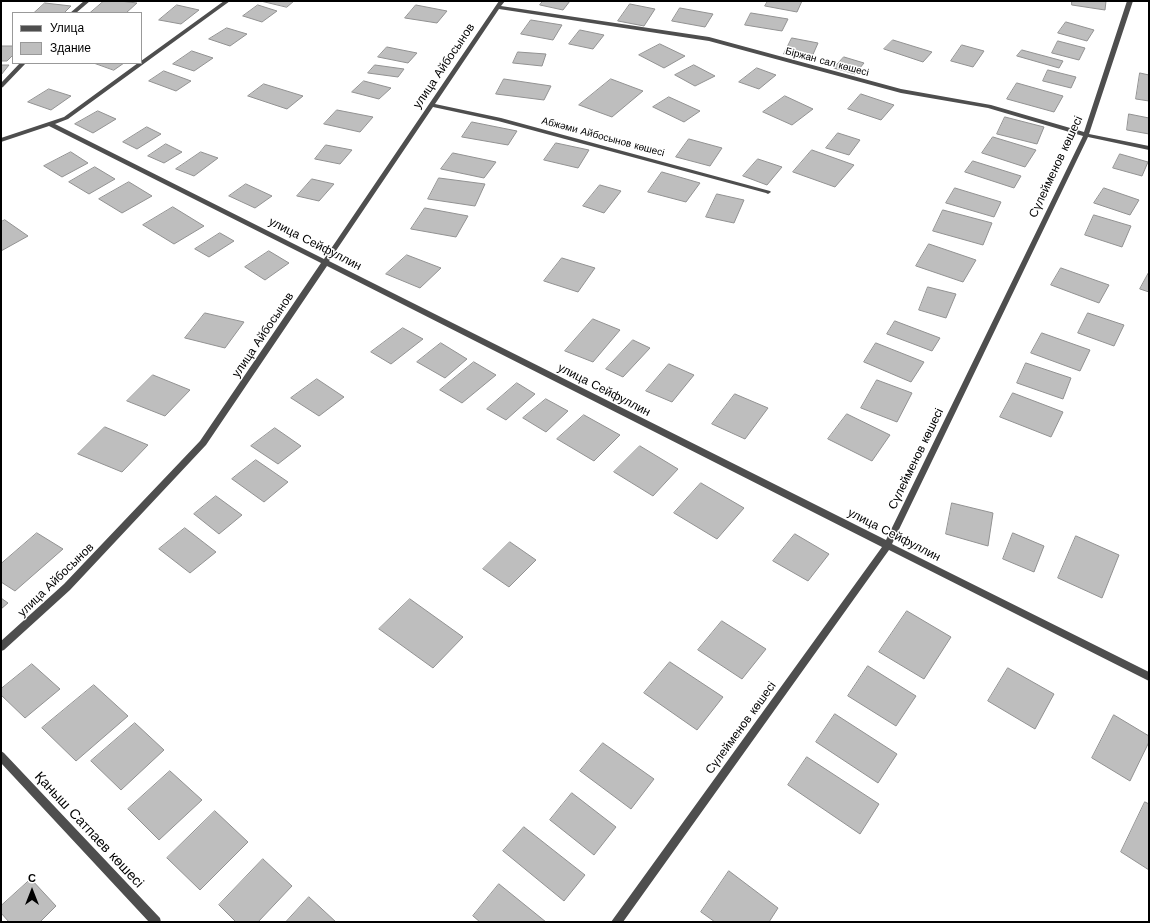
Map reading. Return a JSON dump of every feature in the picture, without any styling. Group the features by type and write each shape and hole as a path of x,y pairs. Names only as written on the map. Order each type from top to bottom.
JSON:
{"street":[{"path":"74,12 87,1"},
{"path":"142,63 227,1"},
{"name":"Сүлейменов көшесі","path":"616,922 887,546 1086,135 1130,1"},
{"name":"Біржан сал көшесі","path":"500,4 709,39 900,91 989,106 1086,135 1149,148"},
{"name":"улица Айбосынов","path":"1,647 67,588 203,443 500,4"},
{"path":"1,86 22,64"},
{"path":"1,140 66,118 140,64"},
{"name":"Абжәми Айбосынов көшесі","path":"431,105 499,119 768,192"},
{"name":"улица Сейфуллин","path":"49,123 1149,677"},
{"name":"Қаныш Сатпаев көшесі","path":"1,756 156,922"}],"building":[{"path":"104,1 137,3 127,12 91,12"},
{"path":"261,1 294,1 287,7"},
{"path":"543,1 570,1 563,10 540,5"},
{"path":"768,1 802,1 797,12 765,6"},
{"path":"1072,1 1106,1 1105,10 1072,5"},
{"path":"45,3 71,6 65,12 35,12"},
{"path":"630,4 655,9 644,26 618,21"},
{"path":"177,5 199,10 181,24 159,20"},
{"path":"258,5 277,11 262,22 243,16"},
{"path":"416,5 447,11 437,23 405,18"},
{"path":"680,8 713,14 705,27 672,21"},
{"path":"751,13 788,19 782,31 745,25"},
{"path":"531,20 562,25 553,40 521,34"},
{"path":"1066,22 1094,30 1087,41 1058,33"},
{"path":"227,28 247,34 230,46 209,39"},
{"path":"580,30 604,35 593,49 569,44"},
{"path":"792,38 818,43 811,59 784,54"},
{"path":"893,40 932,52 923,62 884,49"},
{"path":"1058,41 1085,48 1079,60 1052,53"},
{"path":"660,44 685,56 664,68 639,55"},
{"path":"962,45 984,51 973,67 951,61"},
{"path":"1,46 12,46 12,56 7,61 1,61"},
{"path":"387,47 417,53 408,63 378,57"},
{"path":"1022,50 1063,61 1059,68 1017,56"},
{"path":"192,51 213,58 194,71 173,64"},
{"path":"518,52 546,54 542,66 513,63"},
{"path":"844,57 864,63 855,74 834,68"},
{"path":"97,64 123,64 114,70"},
{"path":"1,65 9,65 1,75"},
{"path":"375,65 404,69 398,77 368,73"},
{"path":"694,65 715,76 695,86 675,75"},
{"path":"757,68 776,75 759,89 739,82"},
{"path":"1048,70 1076,77 1071,88 1043,81"},
{"path":"164,71 191,81 176,91 149,81"},
{"path":"1140,73 1149,75 1149,101 1136,99"},
{"path":"504,79 551,86 544,100 496,94"},
{"path":"611,79 643,91 612,117 579,105"},
{"path":"364,81 391,88 379,99 352,92"},
{"path":"1017,83 1063,96 1054,112 1007,99"},
{"path":"264,84 303,96 287,109 248,96"},
{"path":"49,89 71,96 51,110 28,102"},
{"path":"861,94 894,105 881,120 848,109"},
{"path":"785,96 813,109 792,125 763,112"},
{"path":"669,97 700,111 684,122 653,107"},
{"path":"337,110 373,117 360,132 324,124"},
{"path":"98,111 116,119 93,133 75,124"},
{"path":"1129,114 1149,118 1149,134 1127,130"},
{"path":"1005,117 1044,127 1037,144 997,134"},
{"path":"472,122 517,131 508,145 462,137"},
{"path":"147,127 161,134 137,149 123,142"},
{"path":"838,133 860,140 849,155 826,148"},
{"path":"993,137 1036,150 1025,167 982,153"},
{"path":"689,139 722,148 710,166 676,157"},
{"path":"556,143 589,150 578,168 544,160"},
{"path":"166,144 182,152 164,163 148,156"},
{"path":"326,145 352,150 340,164 315,159"},
{"path":"812,150 854,165 835,187 793,172"},
{"path":"71,152 88,163 62,177 44,166"},
{"path":"201,152 218,158 194,176 176,169"},
{"path":"453,153 496,162 484,178 441,169"},
{"path":"1120,154 1148,162 1142,176 1113,168"},
{"path":"758,159 782,167 767,185 743,176"},
{"path":"973,161 1021,176 1014,188 965,172"},
{"path":"95,167 115,179 89,194 69,182"},
{"path":"662,172 700,183 686,202 648,192"},
{"path":"439,178 485,184 475,206 428,199"},
{"path":"312,179 334,184 319,201 297,196"},
{"path":"129,182 152,196 122,213 99,199"},
{"path":"246,184 272,196 255,208 229,196"},
{"path":"600,185 621,191 604,213 583,206"},
{"path":"955,188 1001,202 994,217 946,203"},
{"path":"1104,188 1139,200 1130,215 1094,203"},
{"path":"717,194 744,200 734,223 706,217"},
{"path":"173,207 204,226 174,244 143,225"},
{"path":"425,208 468,216 456,237 411,229"},
{"path":"943,210 992,223 983,245 933,231"},
{"path":"1094,215 1131,226 1122,247 1085,235"},
{"path":"5,220 28,236 1,251 1,222"},
{"path":"220,233 234,241 209,257 195,249"},
{"path":"929,244 976,260 963,282 916,266"},
{"path":"269,251 289,263 265,280 245,267"},
{"path":"407,255 441,268 420,288 386,274"},
{"path":"562,258 595,268 578,292 544,281"},
{"path":"1061,268 1109,285 1099,303 1051,285"},
{"path":"1149,272 1149,292 1140,289"},
{"path":"928,287 956,294 946,318 919,310"},
{"path":"205,313 244,322 225,348 185,338"},
{"path":"1088,313 1124,325 1114,346 1078,333"},
{"path":"593,319 620,330 593,362 565,351"},
{"path":"895,321 940,338 932,351 887,334"},
{"path":"403,328 423,339 391,364 371,352"},
{"path":"1042,333 1090,350 1080,371 1031,353"},
{"path":"633,340 650,348 623,377 606,369"},
{"path":"441,343 467,359 445,378 417,362"},
{"path":"876,343 924,362 911,382 864,362"},
{"path":"474,362 496,375 462,403 440,390"},
{"path":"1026,363 1071,378 1063,399 1017,383"},
{"path":"669,364 694,375 672,402 646,391"},
{"path":"153,375 190,390 165,416 127,401"},
{"path":"317,379 344,397 319,416 291,398"},
{"path":"877,380 912,393 897,422 861,408"},
{"path":"517,383 535,394 506,420 487,409"},
{"path":"1013,393 1063,412 1051,437 1000,417"},
{"path":"735,394 768,408 745,439 712,424"},
{"path":"546,399 568,411 546,432 523,418"},
{"path":"847,414 890,435 872,461 828,439"},
{"path":"584,415 620,435 594,461 557,439"},
{"path":"105,427 148,445 122,472 78,454"},
{"path":"275,428 301,446 278,464 251,446"},
{"path":"640,446 678,469 653,496 614,472"},
{"path":"256,460 288,482 264,502 232,479"},
{"path":"701,483 744,508 717,539 674,513"},
{"path":"216,496 242,515 219,534 194,514"},
{"path":"952,503 993,513 988,546 946,534"},
{"path":"185,528 216,552 190,573 159,549"},
{"path":"37,533 63,549 15,591 1,582 1,564"},
{"path":"1013,533 1044,546 1034,572 1003,559"},
{"path":"795,534 829,554 808,581 773,561"},
{"path":"1076,536 1119,555 1102,598 1058,578"},
{"path":"510,542 536,560 509,587 483,569"},
{"path":"1,598 8,603 1,609"},
{"path":"410,599 463,637 433,668 379,629"},
{"path":"907,611 951,637 924,679 879,652"},
{"path":"722,621 766,649 742,679 698,650"},
{"path":"670,662 723,697 697,730 644,693"},
{"path":"32,664 60,689 25,718 1,695 1,689"},
{"path":"868,666 916,696 896,726 848,696"},
{"path":"1008,668 1054,694 1035,729 988,701"},
{"path":"94,685 128,716 76,761 42,728"},
{"path":"835,714 897,754 878,783 816,742"},
{"path":"1114,715 1149,736 1149,742 1130,781 1092,758"},
{"path":"135,723 164,750 121,790 91,761"},
{"path":"603,743 654,779 631,809 580,771"},
{"path":"807,757 879,804 860,834 788,785"},
{"path":"170,771 202,800 159,840 128,809"},
{"path":"572,793 616,827 594,855 550,820"},
{"path":"1145,802 1149,804 1149,870 1121,852"},
{"path":"215,811 248,842 200,890 167,858"},
{"path":"524,827 585,875 564,901 503,851"},
{"path":"263,859 292,886 258,922 236,922 219,905"},
{"path":"729,871 778,908 769,922 715,922 701,912"},
{"path":"31,879 56,906 40,922 9,922 1,913 1,906"},
{"path":"499,884 546,922 480,922 473,916"},
{"path":"309,897 336,922 286,922"}]}
